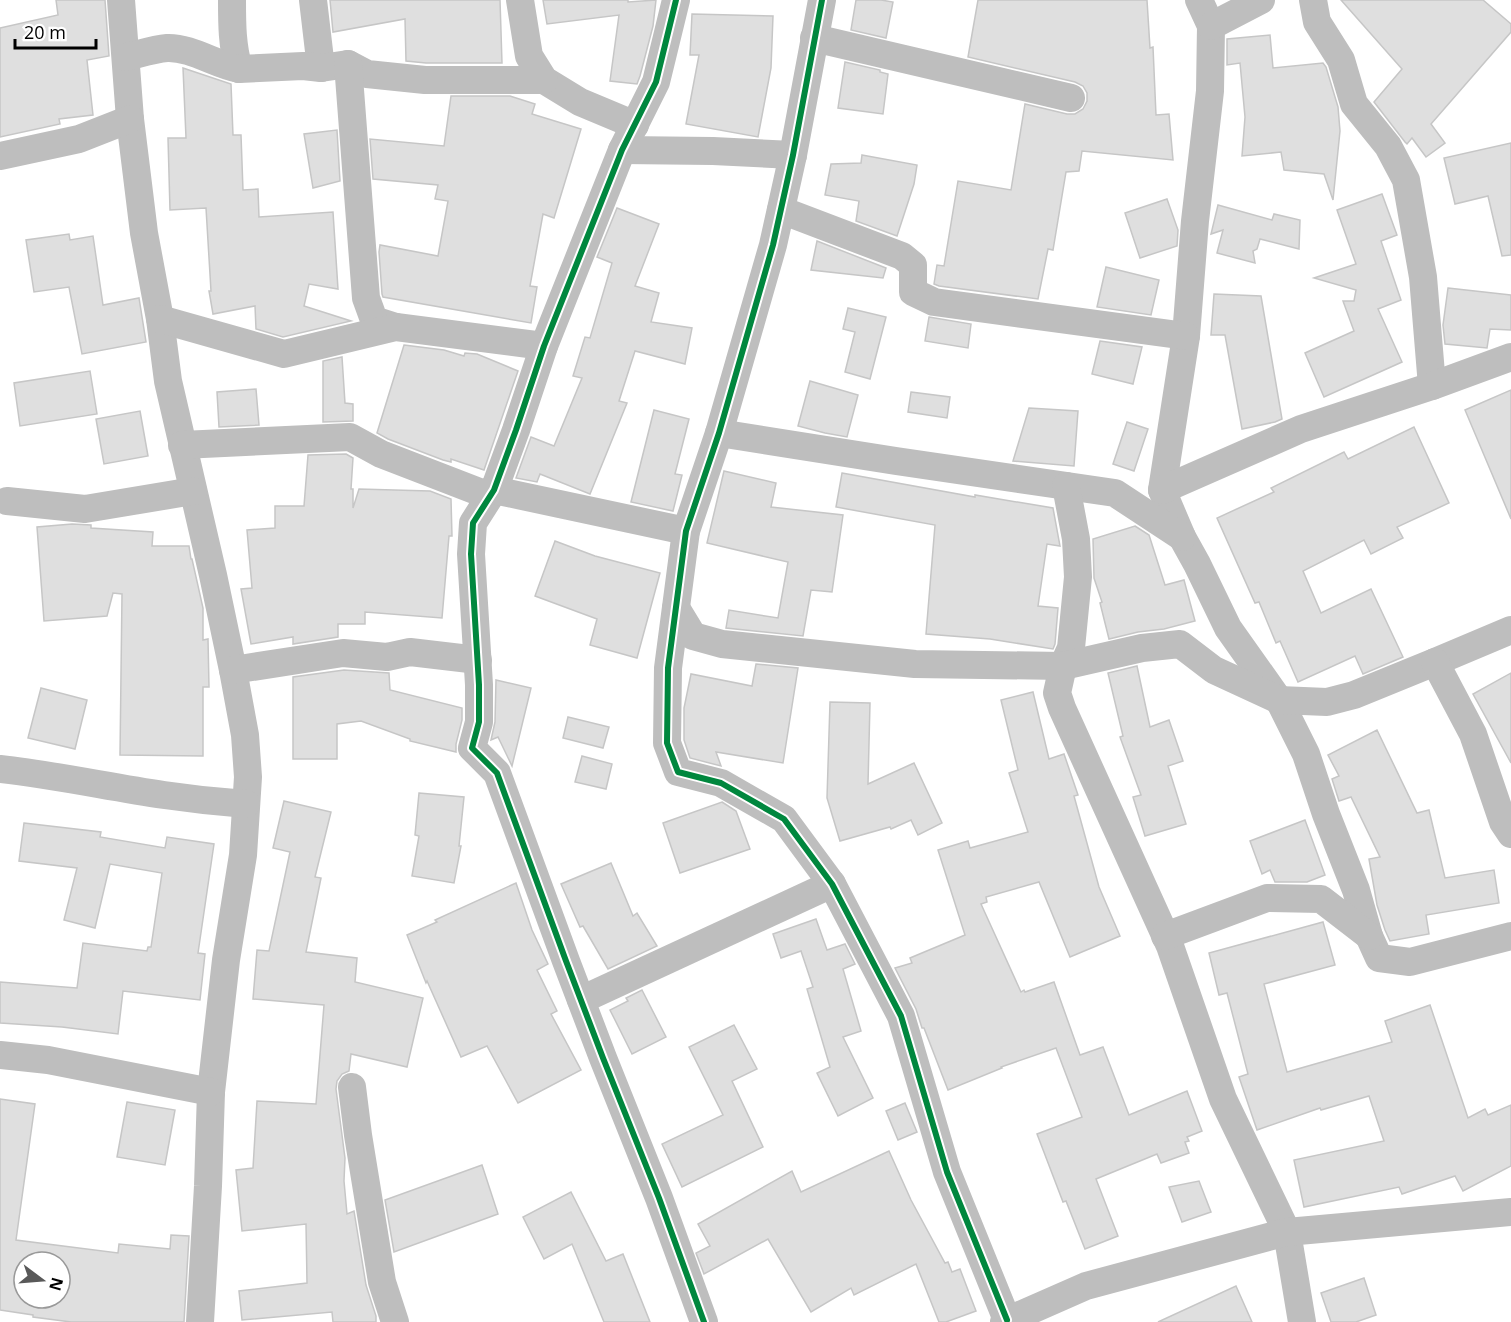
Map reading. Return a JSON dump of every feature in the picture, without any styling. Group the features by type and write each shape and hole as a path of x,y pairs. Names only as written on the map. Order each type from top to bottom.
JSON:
{"street":[{"path":"121,0 130,119 144,233 160,319 168,381 233,670 245,735 248,777 243,855 226,960 210,1092 208,1185 200,1322"},
{"path":"232,0 235,54 239,69"},
{"path":"314,0 334,66 366,298 374,321 396,327 544,346"},
{"path":"520,0 529,56 544,80 580,102 628,137 713,151 793,155"},
{"path":"676,0 657,82 628,137 544,346 494,490 473,523 471,554 479,722 472,748 497,773 704,1322"},
{"path":"822,0 781,210 719,433 686,531 668,668 667,743 678,772 721,783 784,819 832,884 901,1016 947,1172 1005,1321 1086,1286 1287,1232 1511,1212"},
{"path":"1199,0 1211,27 1210,91 1195,222 1186,336 1162,490 1182,537 1228,628 1279,700 1306,754 1326,814 1356,890 1369,936 1379,958 1410,962 1511,936"},
{"path":"1211,27 1261,0"},
{"path":"1313,0 1317,22 1341,60 1354,104 1388,146 1406,180 1423,277 1432,386"},
{"path":"814,38 1071,98"},
{"path":"126,57 168,48 192,53 239,69 334,66 367,74 425,80 544,80"},
{"path":"0,156 79,139 130,119"},
{"path":"781,210 902,256 913,265 913,292 934,302 1186,336"},
{"path":"160,319 284,354 396,327"},
{"path":"1162,490 1301,429 1432,386 1511,357"},
{"path":"719,433 896,462 1115,493 1182,537"},
{"path":"182,445 350,437 381,454 482,493 494,490 686,531"},
{"path":"1066,486 1076,539 1078,577 1071,648 1063,666 1057,693 1170,946 1223,1099 1287,1232 1302,1322"},
{"path":"7,501 86,509 193,491"},
{"path":"676,608 693,636 722,644 915,664 1063,666 1142,648 1179,644 1214,670 1279,700 1327,702 1354,695 1511,630"},
{"path":"233,670 343,653 387,657 410,652 477,660"},
{"path":"1435,662 1473,734 1503,822 1511,834"},
{"path":"0,769 172,796 246,804"},
{"path":"581,1000 832,884"},
{"path":"1165,936 1267,898 1321,899 1369,936"},
{"path":"0,1055 48,1060 210,1092"},
{"path":"352,1087 382,1282 395,1322"}],"building":[{"path":"56,0 105,0 109,56 87,60 93,115 59,119 60,124 0,137 0,28 58,15"},
{"path":"330,0 500,0 502,63 406,61 405,19 333,32"},
{"path":"543,0 628,0 628,2 656,0 653,26 637,84 610,81 619,15 547,24"},
{"path":"856,0 893,2 886,38 851,30"},
{"path":"978,0 1147,0 1150,48 1153,47 1156,115 1169,114 1173,160 1082,151 1079,171 1066,172 1053,250 1048,249 1038,299 934,284 937,265 944,266 958,181 1011,190 1025,104 1075,114 1083,109 1087,101 1087,93 1083,86 1075,82 968,57"},
{"path":"1341,0 1483,0 1511,24 1511,32 1431,124 1445,143 1426,157 1412,138 1407,144 1405,142 1374,102 1402,69"},
{"path":"692,14 773,16 771,68 758,137 686,124 699,55 690,55"},
{"path":"1270,35 1273,68 1323,63 1326,67 1338,107 1340,131 1333,200 1324,174 1284,170 1281,152 1242,156 1245,117 1240,63 1227,65 1227,39"},
{"path":"845,62 888,74 883,114 838,108"},
{"path":"183,68 231,84 233,135 241,135 243,190 258,189 259,217 333,212 338,289 309,284 304,306 351,321 283,337 256,329 255,306 213,314 209,291 211,291 206,208 170,210 168,138 186,138"},
{"path":"451,96 510,96 535,104 532,114 581,129 554,218 543,214 530,286 537,287 531,323 383,297 380,245 438,256 448,201 435,199 438,185 373,179 370,139 444,146"},
{"path":"337,130 340,181 313,188 304,134"},
{"path":"1511,143 1511,255 1502,256 1488,196 1455,204 1444,158"},
{"path":"862,155 917,165 914,184 897,236 856,221 859,201 825,195 831,164 861,163"},
{"path":"1382,194 1397,235 1381,241 1401,300 1378,309 1402,362 1324,397 1305,353 1354,331 1343,301 1354,301 1356,290 1314,278 1356,264 1337,210"},
{"path":"1167,199 1178,230 1177,246 1140,258 1125,213"},
{"path":"1218,205 1272,220 1274,214 1300,220 1299,249 1260,239 1257,249 1253,251 1255,263 1217,253 1223,230 1211,234"},
{"path":"617,208 659,224 635,286 659,293 651,322 692,328 685,364 635,351 619,401 627,403 590,494 540,474 537,482 516,478 531,437 554,446 582,378 573,376 585,337 590,338 612,263 597,257"},
{"path":"69,234 70,240 93,236 103,305 139,298 146,342 82,354 69,287 34,292 26,240"},
{"path":"817,241 886,268 883,278 811,270"},
{"path":"1106,267 1159,280 1151,315 1097,307"},
{"path":"1448,288 1511,295 1511,330 1490,329 1487,348 1445,344 1443,325"},
{"path":"1214,294 1261,296 1282,419 1242,429 1225,335 1211,335"},
{"path":"848,308 886,317 870,379 845,372 855,332 843,329"},
{"path":"929,317 971,324 968,348 925,341"},
{"path":"1100,341 1142,347 1133,384 1092,374"},
{"path":"404,345 444,350 464,356 465,353 477,354 518,371 484,470 451,459 451,462 443,460 377,433"},
{"path":"342,357 345,403 353,404 353,421 323,422 323,361"},
{"path":"90,371 97,414 20,426 14,383"},
{"path":"810,381 858,395 847,437 798,426"},
{"path":"256,389 259,425 219,427 217,392"},
{"path":"1511,390 1511,519 1465,410"},
{"path":"911,392 950,397 947,418 908,412"},
{"path":"1029,408 1078,411 1074,466 1013,461"},
{"path":"654,410 689,419 675,474 682,475 673,511 631,502"},
{"path":"140,411 148,456 104,464 96,419"},
{"path":"1127,422 1148,429 1134,471 1113,464"},
{"path":"1414,427 1449,503 1397,527 1403,538 1371,554 1364,540 1303,571 1321,613 1371,589 1403,657 1363,674 1355,656 1298,682 1280,641 1276,643 1259,602 1255,603 1217,518 1274,492 1271,488 1344,452 1348,459"},
{"path":"346,454 353,458 351,489 353,489 353,508 359,489 430,491 451,499 452,536 449,536 442,618 365,612 365,624 338,624 338,637 293,644 293,637 251,644 241,589 252,588 247,530 275,528 275,506 304,506 308,455"},
{"path":"724,471 776,483 771,507 843,515 832,592 811,590 803,636 726,628 729,610 778,618 788,562 707,543"},
{"path":"842,473 975,497 975,495 1053,508 1060,546 1047,544 1038,606 1058,608 1053,649 990,639 926,634 935,525 836,507"},
{"path":"91,525 91,528 153,532 152,546 189,546 203,608 203,640 208,639 209,687 203,687 203,756 120,755 122,594 113,593 107,616 44,621 37,527"},
{"path":"1135,526 1149,535 1165,585 1184,580 1195,621 1109,639 1100,603 1102,602 1094,578 1093,539"},
{"path":"555,541 595,556 660,573 637,658 590,645 597,619 535,596"},
{"path":"756,664 798,668 783,763 716,752 721,766 690,758 684,740 684,708 691,674 752,686"},
{"path":"1137,666 1150,727 1169,720 1183,761 1168,766 1186,824 1145,836 1133,797 1141,795 1120,737 1123,736 1108,673"},
{"path":"344,670 389,673 390,690 462,708 456,752 410,741 410,739 361,721 337,724 337,759 293,759 293,677"},
{"path":"1511,673 1511,763 1473,694"},
{"path":"496,680 531,688 512,766 498,737 491,740 495,722"},
{"path":"41,688 87,700 75,749 28,738"},
{"path":"1033,692 1049,759 1064,754 1078,795 1074,796 1099,887 1120,936 1070,957 1039,882 986,897 987,902 981,904 1021,992 1054,982 1080,1055 1103,1047 1129,1115 1187,1091 1202,1131 1187,1137 1189,1141 1185,1142 1189,1153 1161,1163 1157,1154 1096,1179 1118,1236 1085,1249 1066,1201 1063,1202 1037,1134 1082,1117 1056,1048 1001,1067 948,1090 916,1009 895,968 912,963 910,958 965,935 938,850 968,841 970,848 1028,832 1009,773 1018,770 1001,700"},
{"path":"830,702 870,703 868,784 914,763 942,823 918,835 911,820 891,829 890,827 840,841 827,798"},
{"path":"568,717 609,727 603,748 563,738"},
{"path":"1377,730 1417,813 1429,810 1445,878 1494,870 1499,903 1426,915 1429,934 1390,941 1377,905 1369,859 1380,857 1351,797 1339,801 1332,779 1339,776 1328,755"},
{"path":"582,756 612,764 606,789 575,782"},
{"path":"419,793 464,797 459,846 461,846 454,883 412,876 419,836 415,835"},
{"path":"284,801 331,812 315,877 321,878 306,952 357,958 355,982 423,998 407,1067 351,1054 349,1071 342,1074 337,1081 336,1089 345,1158 344,1181 347,1214 354,1211 366,1285 376,1322 333,1322 332,1312 242,1320 239,1291 307,1283 306,1224 242,1231 236,1170 253,1168 257,1101 316,1104 324,1005 253,999 257,950 269,951 290,852 273,848"},
{"path":"722,802 736,811 750,849 680,873 663,823"},
{"path":"1305,820 1325,875 1307,882 1275,882 1270,870 1262,874 1250,841"},
{"path":"24,823 101,832 100,837 165,848 167,837 214,844 198,953 205,954 200,1000 123,991 118,1034 0,1023 0,982 77,988 83,943 147,951 148,947 151,947 162,873 110,864 95,928 64,920 77,868 19,861"},
{"path":"611,863 633,916 637,913 657,946 608,969 583,926 580,927 561,884"},
{"path":"516,883 532,930 548,964 537,970 557,1011 551,1014 581,1070 518,1103 487,1046 461,1057 427,981 426,983 407,935"},
{"path":"816,919 827,950 845,944 855,964 843,969 861,1031 843,1037 873,1098 838,1116 817,1073 830,1067 807,989 813,987 801,951 781,958 773,934"},
{"path":"1323,922 1335,965 1264,984 1287,1072 1392,1042 1385,1021 1430,1005 1468,1118 1485,1109 1488,1115 1511,1105 1511,1166 1463,1191 1455,1176 1402,1194 1399,1187 1304,1207 1294,1160 1384,1141 1369,1096 1321,1110 1320,1108 1257,1130 1239,1077 1248,1074 1227,993 1219,995 1209,953"},
{"path":"642,990 666,1037 632,1054 610,1010 628,1001 626,998"},
{"path":"734,1025 757,1069 732,1081 763,1147 682,1187 662,1144 723,1115 689,1047"},
{"path":"0,1099 35,1104 16,1240 118,1253 119,1244 170,1249 171,1235 189,1236 184,1322 71,1322 33,1317 33,1315 0,1310"},
{"path":"127,1102 175,1110 165,1165 117,1157"},
{"path":"905,1103 917,1132 898,1140 886,1111"},
{"path":"889,1151 911,1200 945,1263 948,1262 952,1272 960,1269 976,1311 946,1322 939,1322 916,1264 854,1295 851,1288 811,1312 768,1239 704,1274 696,1253 710,1246 698,1224 792,1171 801,1192"},
{"path":"482,1165 498,1214 394,1252 385,1200"},
{"path":"1199,1181 1211,1212 1182,1222 1169,1187"},
{"path":"571,1192 606,1261 623,1254 650,1322 604,1322 572,1244 544,1259 523,1217"},
{"path":"1364,1278 1376,1315 1356,1322 1331,1322 1321,1293"},
{"path":"1236,1286 1252,1322 1158,1322"}],"cycle path":[{"path":"676,0 656,82 622,150 544,346 494,490 473,523 471,554 479,722 472,748 497,773 704,1322"},
{"path":"822,0 793,155 773,245 719,433 686,531 668,668 667,743 678,772 721,783 784,819 832,884 901,1016 947,1172 1007,1320"}]}
